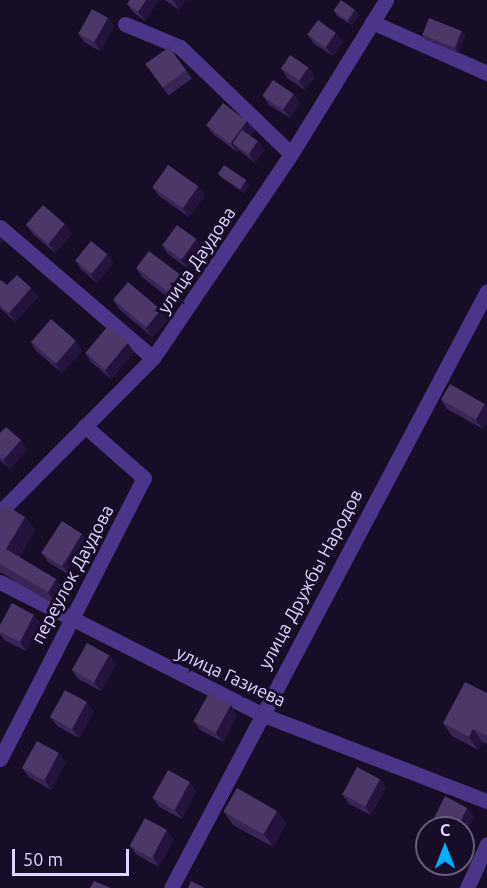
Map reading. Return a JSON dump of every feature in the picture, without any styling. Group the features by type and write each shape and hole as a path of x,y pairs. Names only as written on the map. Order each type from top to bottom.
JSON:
{"street":[{"name":"улица Даудова","path":"0,512 153,358 291,154 386,0"},
{"path":"372,22 487,73"},
{"path":"125,24 180,47 291,154"},
{"path":"0,227 153,358"},
{"name":"улица Дружбы Народов","path":"171,888 261,714 487,291"},
{"name":"переулок Даудова","path":"0,759 68,620 144,478 86,426"},
{"name":"улица Газиева","path":"0,582 68,620 261,714 487,801"},
{"path":"467,888 487,844"}],"building":[{"path":"130,0 146,0 138,12 127,4"},
{"path":"341,0 355,10 347,21 333,11"},
{"path":"92,9 108,18 94,42 78,33"},
{"path":"429,18 461,31 455,48 422,35"},
{"path":"318,20 336,33 325,47 307,35"},
{"path":"169,47 186,70 163,88 146,64"},
{"path":"290,55 308,67 299,81 281,68"},
{"path":"273,80 294,94 283,110 262,96"},
{"path":"223,103 247,121 230,143 206,125"},
{"path":"242,130 258,141 248,154 233,143"},
{"path":"168,165 198,186 183,208 153,187"},
{"path":"224,165 246,180 240,189 218,174"},
{"path":"43,205 65,224 48,244 26,225"},
{"path":"177,225 196,239 182,259 162,245"},
{"path":"91,241 107,254 92,274 75,260"},
{"path":"149,251 182,276 169,292 136,268"},
{"path":"17,275 31,288 9,313 0,305 0,281 7,285"},
{"path":"128,282 161,310 146,327 113,300"},
{"path":"51,319 76,341 56,363 31,342"},
{"path":"108,326 128,343 105,370 86,353"},
{"path":"450,384 485,404 476,420 441,400"},
{"path":"6,427 21,440 3,460 0,456 0,433"},
{"path":"4,504 25,517 6,549 56,579 48,592 0,564 0,511"},
{"path":"62,521 82,534 61,566 41,553"},
{"path":"12,603 34,615 20,642 0,632 0,625"},
{"path":"87,643 109,655 94,682 72,670"},
{"path":"465,682 487,693 487,736 473,729 469,737 443,723"},
{"path":"65,690 87,702 72,729 50,717"},
{"path":"209,693 231,705 215,733 193,721"},
{"path":"37,741 59,753 44,780 22,768"},
{"path":"357,767 380,779 365,807 342,794"},
{"path":"168,770 190,782 174,810 152,798"},
{"path":"237,788 277,811 263,834 224,811"},
{"path":"445,796 467,808 463,816 435,816"},
{"path":"145,818 167,830 151,858 129,846"},
{"path":"94,881 111,888 90,888"},
{"path":"191,881 205,888 188,888"}]}
